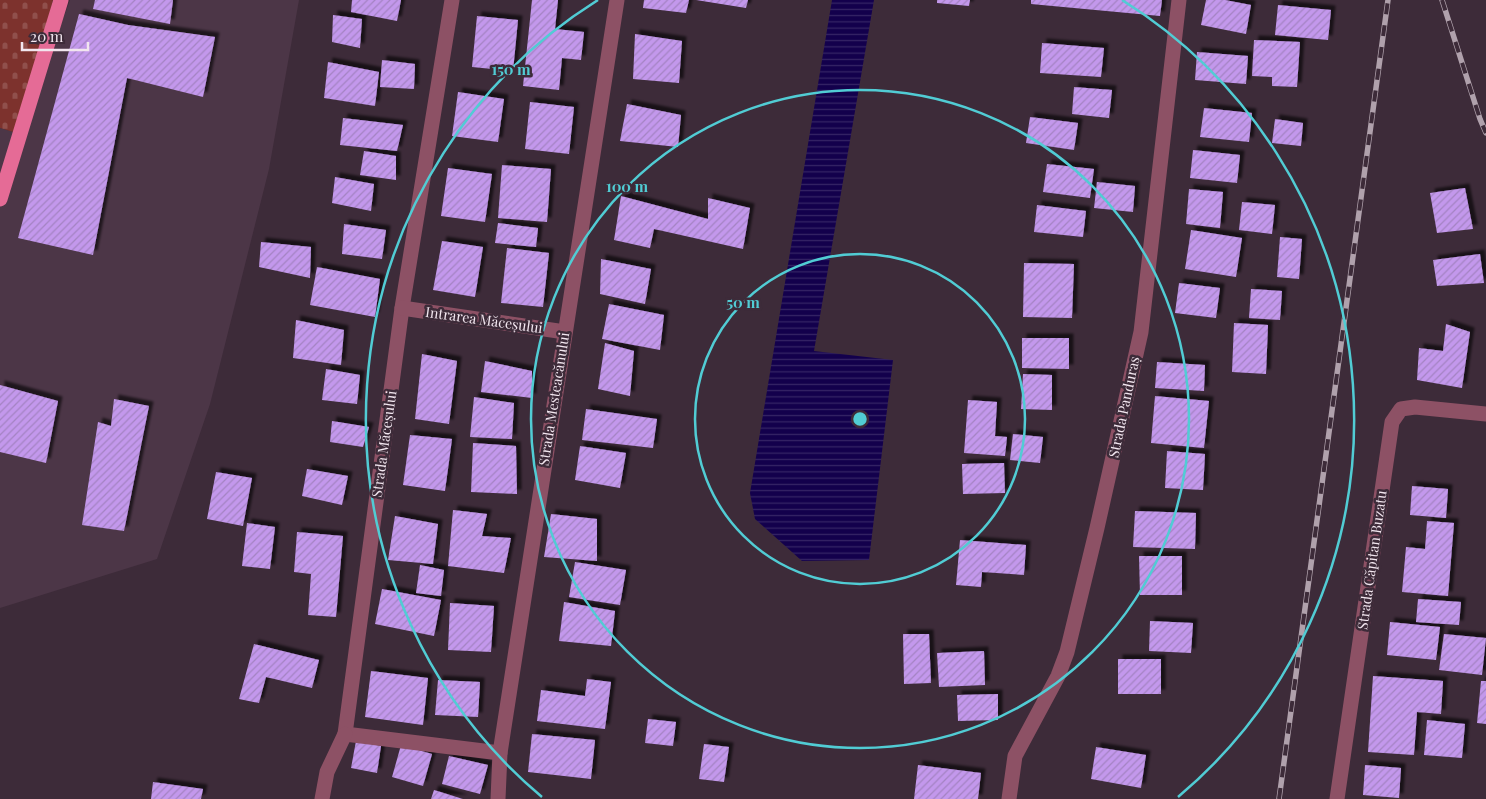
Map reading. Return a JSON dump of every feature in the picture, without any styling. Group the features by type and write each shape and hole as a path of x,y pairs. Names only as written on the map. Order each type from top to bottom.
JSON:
{"main road":[{"path":"0,199 60,0"}],"street":[{"name":"Strada Măceșului","path":"322,799 327,772 345,734 402,308 452,0"},
{"name":"Strada Mesteacănului","path":"498,799 500,752 617,0"},
{"name":"Strada Panduraș","path":"1009,799 1015,756 1058,676 1066,652 1097,528 1141,332 1179,0"},
{"name":"Intrarea Măceșului","path":"402,308 565,332"},
{"name":"Strada Căpitan Buzatu","path":"1337,799 1392,422 1401,409 1415,407 1486,414"},
{"path":"345,734 500,752"}],"shaded area":[{"path":"70,0 299,0 269,169 210,404 157,559 0,608 0,128 20,134"},
{"path":"832,0 874,0 814,351 893,360 869,560 802,561 755,519 750,493"}],"green space":[{"path":"0,0 53,0 20,134 0,128"}],"building":[{"path":"95,0 173,0 170,24 93,9"},
{"path":"352,0 401,0 397,21 351,12"},
{"path":"532,0 558,0 555,29 584,32 581,60 562,58 559,90 523,86"},
{"path":"644,0 689,0 686,13 643,8"},
{"path":"696,0 748,0 746,8"},
{"path":"937,0 970,0 969,6 937,3"},
{"path":"1031,0 1162,0 1160,16 1031,4"},
{"path":"1206,0 1225,0 1251,5 1246,34 1201,25"},
{"path":"1278,5 1331,10 1328,40 1275,35"},
{"path":"79,14 128,25 215,37 203,97 127,78 93,255 18,238"},
{"path":"333,15 362,19 360,48 332,42"},
{"path":"477,16 518,20 513,71 472,67"},
{"path":"635,34 682,41 679,83 633,79"},
{"path":"1254,40 1300,42 1297,87 1272,86 1272,77 1252,76"},
{"path":"1042,43 1104,48 1101,77 1040,73"},
{"path":"1197,52 1248,56 1246,84 1195,80"},
{"path":"382,60 415,64 414,89 380,87"},
{"path":"328,62 379,72 375,106 324,98"},
{"path":"1074,87 1112,90 1109,118 1072,114"},
{"path":"458,92 504,99 498,142 452,136"},
{"path":"530,102 574,107 569,154 525,149"},
{"path":"627,104 681,115 678,147 620,141"},
{"path":"1204,108 1252,113 1249,142 1200,137"},
{"path":"1030,117 1078,123 1074,150 1026,143"},
{"path":"343,118 403,125 397,151 340,145"},
{"path":"1275,119 1303,123 1301,146 1272,143"},
{"path":"1193,150 1240,155 1237,183 1190,178"},
{"path":"364,151 396,156 396,180 360,175"},
{"path":"1047,164 1094,169 1090,198 1043,192"},
{"path":"502,165 551,169 547,222 498,218"},
{"path":"448,168 492,174 485,222 441,216"},
{"path":"335,177 374,184 371,211 332,203"},
{"path":"1097,182 1135,186 1133,212 1094,208"},
{"path":"1465,188 1473,229 1437,233 1430,193"},
{"path":"1189,189 1223,192 1220,228 1186,224"},
{"path":"621,196 708,219 708,198 750,208 743,249 654,229 650,248 614,240"},
{"path":"1242,202 1275,205 1272,234 1239,230"},
{"path":"1037,205 1086,211 1083,237 1034,232"},
{"path":"498,223 538,228 536,247 495,243"},
{"path":"344,224 386,230 382,259 342,254"},
{"path":"1191,230 1242,238 1236,277 1185,269"},
{"path":"1280,237 1302,239 1299,279 1277,277"},
{"path":"442,241 483,247 475,297 433,290"},
{"path":"261,242 311,247 310,278 259,267"},
{"path":"507,248 549,253 543,307 501,303"},
{"path":"1480,254 1484,283 1437,286 1433,260"},
{"path":"601,259 651,269 645,304 600,294"},
{"path":"1024,263 1074,264 1072,318 1023,317"},
{"path":"317,267 380,279 375,317 310,305"},
{"path":"1179,283 1220,288 1216,318 1175,313"},
{"path":"1251,289 1282,291 1280,320 1249,318"},
{"path":"609,304 664,315 660,350 602,339"},
{"path":"296,320 344,330 341,365 293,358"},
{"path":"1234,323 1268,325 1266,374 1232,372"},
{"path":"1446,324 1470,332 1462,388 1417,380 1419,348 1443,351"},
{"path":"1022,338 1069,338 1069,369 1022,368"},
{"path":"605,343 634,351 630,396 598,389"},
{"path":"422,354 457,361 449,424 415,419"},
{"path":"485,361 532,371 532,398 481,392"},
{"path":"1157,362 1205,365 1204,391 1155,388"},
{"path":"326,369 360,375 357,404 322,400"},
{"path":"1023,374 1052,375 1052,410 1021,409"},
{"path":"0,385 58,401 46,463 0,452"},
{"path":"1155,396 1209,401 1204,448 1151,443"},
{"path":"474,397 514,403 512,439 470,437"},
{"path":"114,399 149,406 124,531 82,525 98,422 111,426"},
{"path":"968,400 997,402 995,436 1007,437 1005,456 964,453"},
{"path":"586,409 657,419 653,448 582,440"},
{"path":"332,421 369,427 363,447 330,442"},
{"path":"1013,434 1043,437 1040,463 1010,460"},
{"path":"410,435 452,439 445,491 403,485"},
{"path":"473,443 516,446 517,494 471,492"},
{"path":"580,446 626,453 620,488 575,480"},
{"path":"1167,451 1205,454 1203,490 1165,488"},
{"path":"1004,463 1005,493 963,494 962,464"},
{"path":"307,469 348,476 342,505 302,496"},
{"path":"216,472 252,478 243,526 207,519"},
{"path":"1412,486 1448,489 1446,518 1410,515"},
{"path":"453,510 487,514 482,536 511,538 504,573 448,566"},
{"path":"1135,511 1196,513 1195,549 1133,547"},
{"path":"551,514 597,519 597,561 544,557"},
{"path":"395,516 438,524 433,564 388,560"},
{"path":"1427,521 1454,523 1448,596 1402,592 1406,547 1425,549"},
{"path":"247,523 275,527 270,569 242,566"},
{"path":"297,532 343,536 336,617 308,615 311,574 294,572"},
{"path":"960,540 1026,545 1024,575 982,572 981,587 956,585"},
{"path":"1139,556 1182,556 1182,595 1140,595"},
{"path":"575,562 626,570 620,605 569,597"},
{"path":"420,565 444,570 441,596 416,593"},
{"path":"382,589 441,600 434,636 375,624"},
{"path":"1418,599 1461,602 1459,625 1416,622"},
{"path":"564,602 615,611 611,646 559,641"},
{"path":"450,603 494,606 491,652 448,650"},
{"path":"1150,621 1193,623 1191,653 1149,651"},
{"path":"1390,622 1440,627 1436,660 1387,655"},
{"path":"903,634 929,634 931,683 904,684"},
{"path":"1444,634 1486,638 1482,675 1439,670"},
{"path":"254,644 319,660 312,688 266,677 259,703 239,699"},
{"path":"984,651 985,685 939,687 937,653"},
{"path":"1118,659 1161,659 1161,694 1118,694"},
{"path":"371,671 428,678 423,725 365,717"},
{"path":"1373,676 1443,681 1441,714 1417,712 1414,755 1368,752"},
{"path":"587,679 611,682 605,729 537,721 541,690 585,696"},
{"path":"438,680 480,682 478,717 435,715"},
{"path":"1481,681 1486,681 1486,724 1477,723"},
{"path":"998,694 998,720 958,721 957,695"},
{"path":"648,719 676,722 673,746 645,743"},
{"path":"1427,720 1465,724 1462,758 1424,755"},
{"path":"532,734 595,740 591,779 528,772"},
{"path":"356,741 381,746 377,773 351,768"},
{"path":"704,744 729,747 724,782 699,779"},
{"path":"401,745 432,754 423,786 392,777"},
{"path":"1096,747 1146,755 1141,788 1091,779"},
{"path":"449,756 488,765 480,794 442,784"},
{"path":"918,765 981,773 978,799 914,799"},
{"path":"1365,765 1401,768 1399,798 1363,795"},
{"path":"153,782 203,789 201,799 151,799"},
{"path":"434,790 463,799 431,799"}],"railway":[{"path":"1279,799 1388,0"},
{"path":"1442,0 1486,133"}]}
